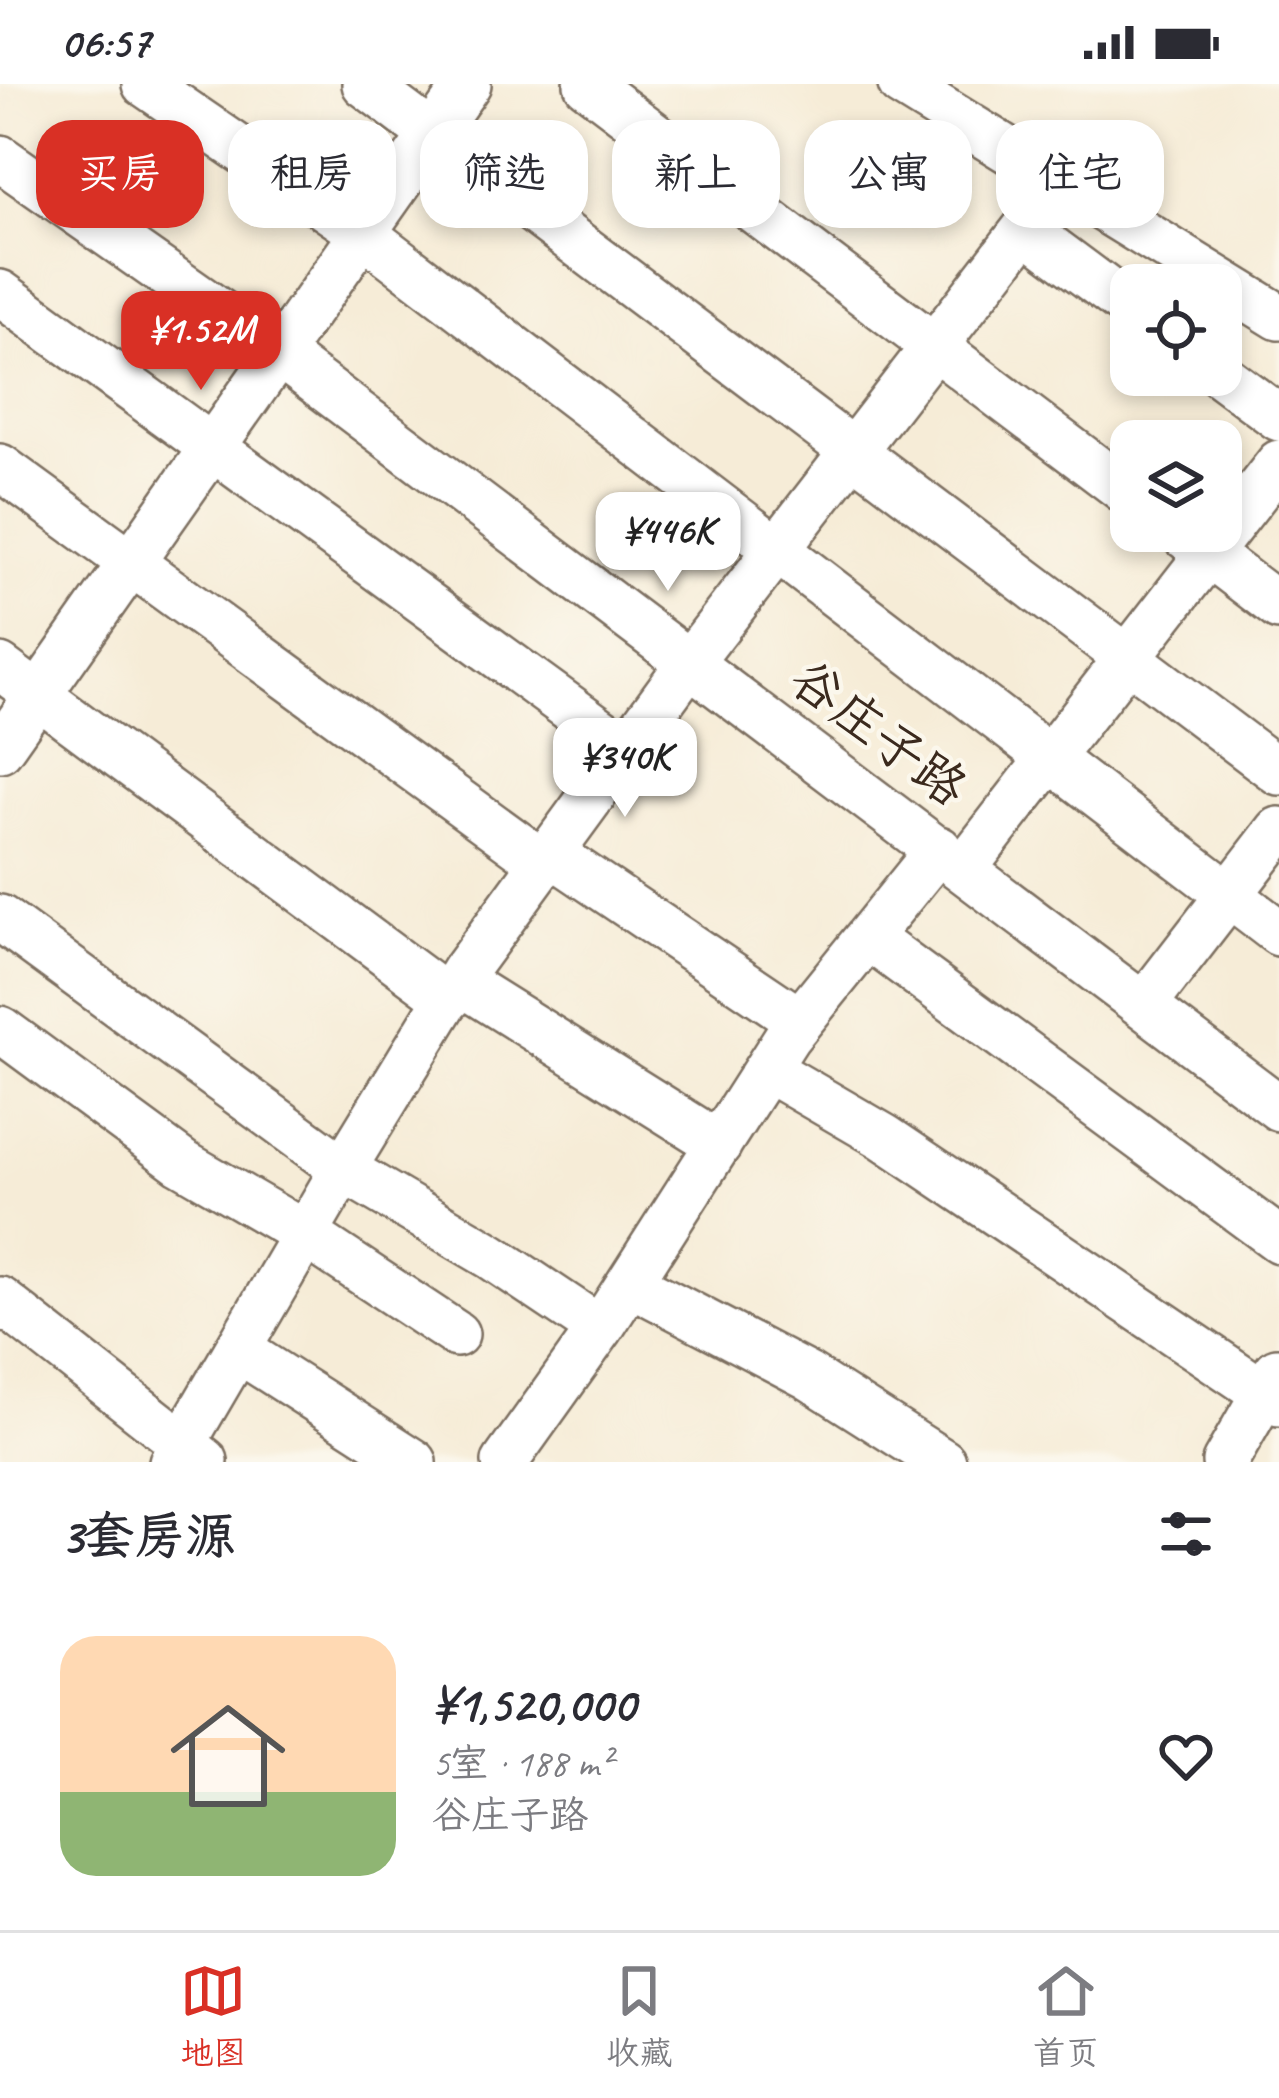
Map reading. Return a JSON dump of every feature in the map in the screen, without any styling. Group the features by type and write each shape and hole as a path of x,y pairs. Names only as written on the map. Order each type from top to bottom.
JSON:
{"street":[{"path":"145,84 361,232 1279,933"},
{"path":"364,84 420,124"},
{"path":"442,120 468,84"},
{"path":"587,84 1110,479"},
{"path":"901,84 996,138"},
{"path":"926,84 996,131"},
{"path":"0,749 420,150"},
{"name":"谷庄子路","path":"0,158 278,353 1279,1108"},
{"path":"558,228 1279,772"},
{"path":"1143,228 1279,317"},
{"path":"1153,228 1279,301"},
{"path":"0,1300 188,1456 239,1350 453,990 690,662 1025,229 1110,292"},
{"path":"0,293 626,749"},
{"path":"1242,391 1279,418"},
{"path":"1242,497 1279,463"},
{"path":"0,467 547,858 800,1022"},
{"path":"505,1462 601,1329 800,1022 868,937 1048,758 1128,655 1188,552"},
{"path":"1207,552 1279,608"},
{"path":"0,667 453,990 718,1144"},
{"path":"1144,1005 1279,830"},
{"path":"0,918 343,1169 491,1256 601,1329"},
{"path":"868,937 1279,1240"},
{"path":"0,1029 181,1162 305,1234 456,1334"},
{"path":"767,1069 884,1137 1275,1389 1225,1462"},
{"path":"630,1283 808,1376 943,1462"},
{"path":"239,1350 414,1462"}]}
